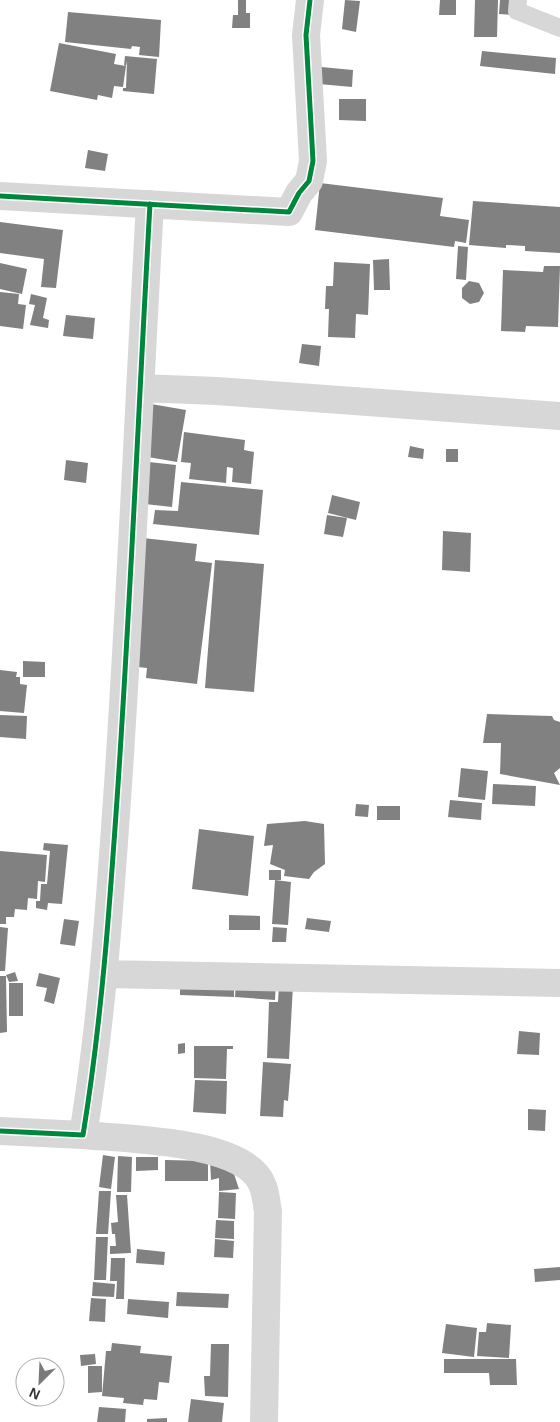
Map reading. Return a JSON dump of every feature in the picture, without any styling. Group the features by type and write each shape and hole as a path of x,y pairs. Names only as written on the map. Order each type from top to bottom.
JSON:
{"street":[{"path":"0,196 289,212 299,192 309,181 313,161 306,35 310,0"},
{"path":"83,1135 105,974 125,687 150,204"},
{"path":"140,388 217,391 560,416"},
{"path":"105,974 560,983"},
{"path":"0,1131 83,1135 194,1146 234,1159 248,1166 262,1183 268,1210 264,1422"}],"lane":[{"path":"518,0 517,11 560,28"}],"building":[{"path":"238,0 246,0 246,13 250,13 250,28 232,28 233,15 238,15"},
{"path":"345,0 360,1 356,32 342,29"},
{"path":"440,0 456,0 456,15 439,15"},
{"path":"475,0 498,0 497,37 474,37"},
{"path":"500,0 513,0 513,15 499,14"},
{"path":"68,12 161,20 159,57 139,55 140,47 132,46 131,49 65,42"},
{"path":"59,43 116,54 114,64 126,66 123,87 114,86 112,98 98,95 97,100 50,91"},
{"path":"482,51 556,58 555,74 480,66"},
{"path":"125,56 157,59 154,94 123,91 123,88 126,88 127,61 126,66 124,65"},
{"path":"321,67 353,70 352,87 319,84"},
{"path":"339,99 366,99 366,121 339,120"},
{"path":"88,150 108,154 105,171 85,168"},
{"path":"320,183 443,198 440,216 469,220 466,243 455,241 454,247 315,230"},
{"path":"473,201 560,207 560,253 525,251 525,246 506,245 506,248 469,245"},
{"path":"0,222 63,230 56,288 41,287 44,259 0,253"},
{"path":"458,246 468,247 466,280 456,279"},
{"path":"389,259 390,290 374,290 373,260"},
{"path":"334,262 370,264 368,315 356,314 355,338 328,337 329,309 325,309 326,286 333,286"},
{"path":"0,263 27,269 22,294 0,289"},
{"path":"544,266 560,266 558,327 526,326 525,332 501,331 503,270 543,272"},
{"path":"469,281 479,283 484,293 479,302 470,304 462,298 462,288"},
{"path":"0,292 19,294 18,304 26,305 23,329 0,326"},
{"path":"31,294 47,298 43,318 49,320 48,328 30,325 35,305 29,304"},
{"path":"66,315 95,318 93,339 63,336"},
{"path":"302,344 321,346 319,366 299,363"},
{"path":"151,404 186,410 177,462 142,456"},
{"path":"184,432 245,440 244,450 254,452 251,484 232,482 233,468 227,467 226,483 189,479 191,463 181,462"},
{"path":"410,446 424,449 423,459 408,457"},
{"path":"446,449 458,449 458,462 446,462"},
{"path":"66,460 88,463 86,483 64,480"},
{"path":"140,461 176,465 172,507 136,503"},
{"path":"181,482 263,490 259,535 153,524 155,510 178,511"},
{"path":"332,495 360,502 356,520 328,513"},
{"path":"327,515 347,518 343,537 324,534"},
{"path":"443,531 471,533 470,572 442,570"},
{"path":"143,538 197,544 195,561 212,563 197,684 146,678 147,668 128,666"},
{"path":"215,560 264,564 254,692 205,688"},
{"path":"23,661 45,662 45,677 23,677"},
{"path":"0,670 17,672 16,677 20,677 20,684 27,685 24,713 0,711"},
{"path":"487,714 552,716 554,720 560,722 560,768 554,773 560,785 500,774 501,743 483,743"},
{"path":"0,715 27,716 26,739 0,737"},
{"path":"461,768 488,771 485,800 458,797"},
{"path":"493,784 536,786 535,806 492,804"},
{"path":"450,800 482,803 481,820 448,817"},
{"path":"356,804 369,805 368,817 355,816"},
{"path":"377,806 400,806 400,820 377,820"},
{"path":"305,821 324,824 325,864 314,872 309,879 284,876 285,870 270,864 273,845 264,846 267,824"},
{"path":"199,829 254,836 248,896 192,889"},
{"path":"44,843 68,845 62,904 48,903 47,910 36,908 36,901 40,901 41,884 47,884 50,851 43,850"},
{"path":"0,851 47,855 45,882 38,881 37,899 28,898 27,910 15,909 14,917 6,917 6,924 0,924"},
{"path":"269,870 281,870 281,880 269,880"},
{"path":"275,880 291,882 288,925 272,924"},
{"path":"229,915 260,916 260,930 229,930"},
{"path":"307,918 331,921 329,932 305,929"},
{"path":"64,919 79,921 75,946 60,944"},
{"path":"0,927 8,928 5,971 0,971"},
{"path":"273,927 287,928 286,942 272,942"},
{"path":"15,972 18,981 9,982 6,975"},
{"path":"39,973 60,978 54,1004 44,1001 47,988 36,986"},
{"path":"0,976 6,976 7,1032 0,1033"},
{"path":"180,977 234,978 234,997 180,995"},
{"path":"236,979 276,981 275,1000 235,997"},
{"path":"9,983 23,983 23,1016 9,1016"},
{"path":"279,984 293,985 289,1059 267,1058 269,1002 278,1002"},
{"path":"519,1031 540,1033 539,1055 517,1054"},
{"path":"185,1043 185,1053 178,1054 178,1044"},
{"path":"194,1046 233,1046 233,1049 227,1049 226,1079 194,1078"},
{"path":"263,1062 291,1064 288,1101 284,1100 283,1117 260,1116"},
{"path":"195,1080 227,1081 226,1114 193,1112"},
{"path":"528,1109 546,1110 545,1131 528,1130"},
{"path":"103,1155 115,1157 111,1189 99,1187"},
{"path":"118,1156 132,1157 131,1192 117,1192"},
{"path":"136,1157 158,1157 158,1170 136,1171"},
{"path":"165,1160 208,1161 208,1181 165,1181"},
{"path":"210,1160 230,1162 239,1189 219,1191 219,1178 211,1180"},
{"path":"99,1191 111,1191 108,1234 96,1234"},
{"path":"219,1192 236,1193 235,1219 218,1218"},
{"path":"116,1195 127,1195 131,1253 110,1254 110,1246 116,1246 115,1234 112,1234 111,1223 118,1222"},
{"path":"216,1220 234,1221 234,1239 215,1238"},
{"path":"96,1237 108,1237 106,1280 94,1280"},
{"path":"215,1239 234,1241 233,1258 214,1257"},
{"path":"137,1249 165,1252 164,1265 136,1263"},
{"path":"111,1258 125,1258 124,1299 116,1299 117,1281 110,1281"},
{"path":"560,1267 560,1280 535,1282 534,1269"},
{"path":"93,1282 115,1284 114,1297 92,1296"},
{"path":"177,1292 229,1294 228,1308 176,1306"},
{"path":"91,1298 106,1299 105,1322 89,1321"},
{"path":"128,1299 169,1302 168,1318 127,1314"},
{"path":"487,1323 511,1325 509,1358 477,1356 479,1332 486,1332"},
{"path":"446,1324 477,1328 474,1357 442,1353"},
{"path":"112,1343 141,1346 140,1353 172,1356 169,1383 159,1382 157,1400 144,1399 143,1405 123,1403 124,1398 102,1396 106,1351 111,1351"},
{"path":"211,1344 229,1344 228,1397 205,1396 204,1376 210,1376"},
{"path":"95,1354 96,1364 81,1366 80,1355"},
{"path":"444,1359 516,1359 517,1385 490,1385 489,1373 444,1373"},
{"path":"88,1366 102,1366 102,1392 88,1393"},
{"path":"191,1399 224,1403 222,1422 188,1422"},
{"path":"99,1407 126,1409 125,1422 97,1422"},
{"path":"167,1418 167,1422 147,1422 147,1419"}],"cycle path":[{"path":"0,196 289,212 299,193 309,181 313,161 306,35 310,0"},
{"path":"0,1131 83,1135 105,960 112,873 127,640 150,204"}]}
